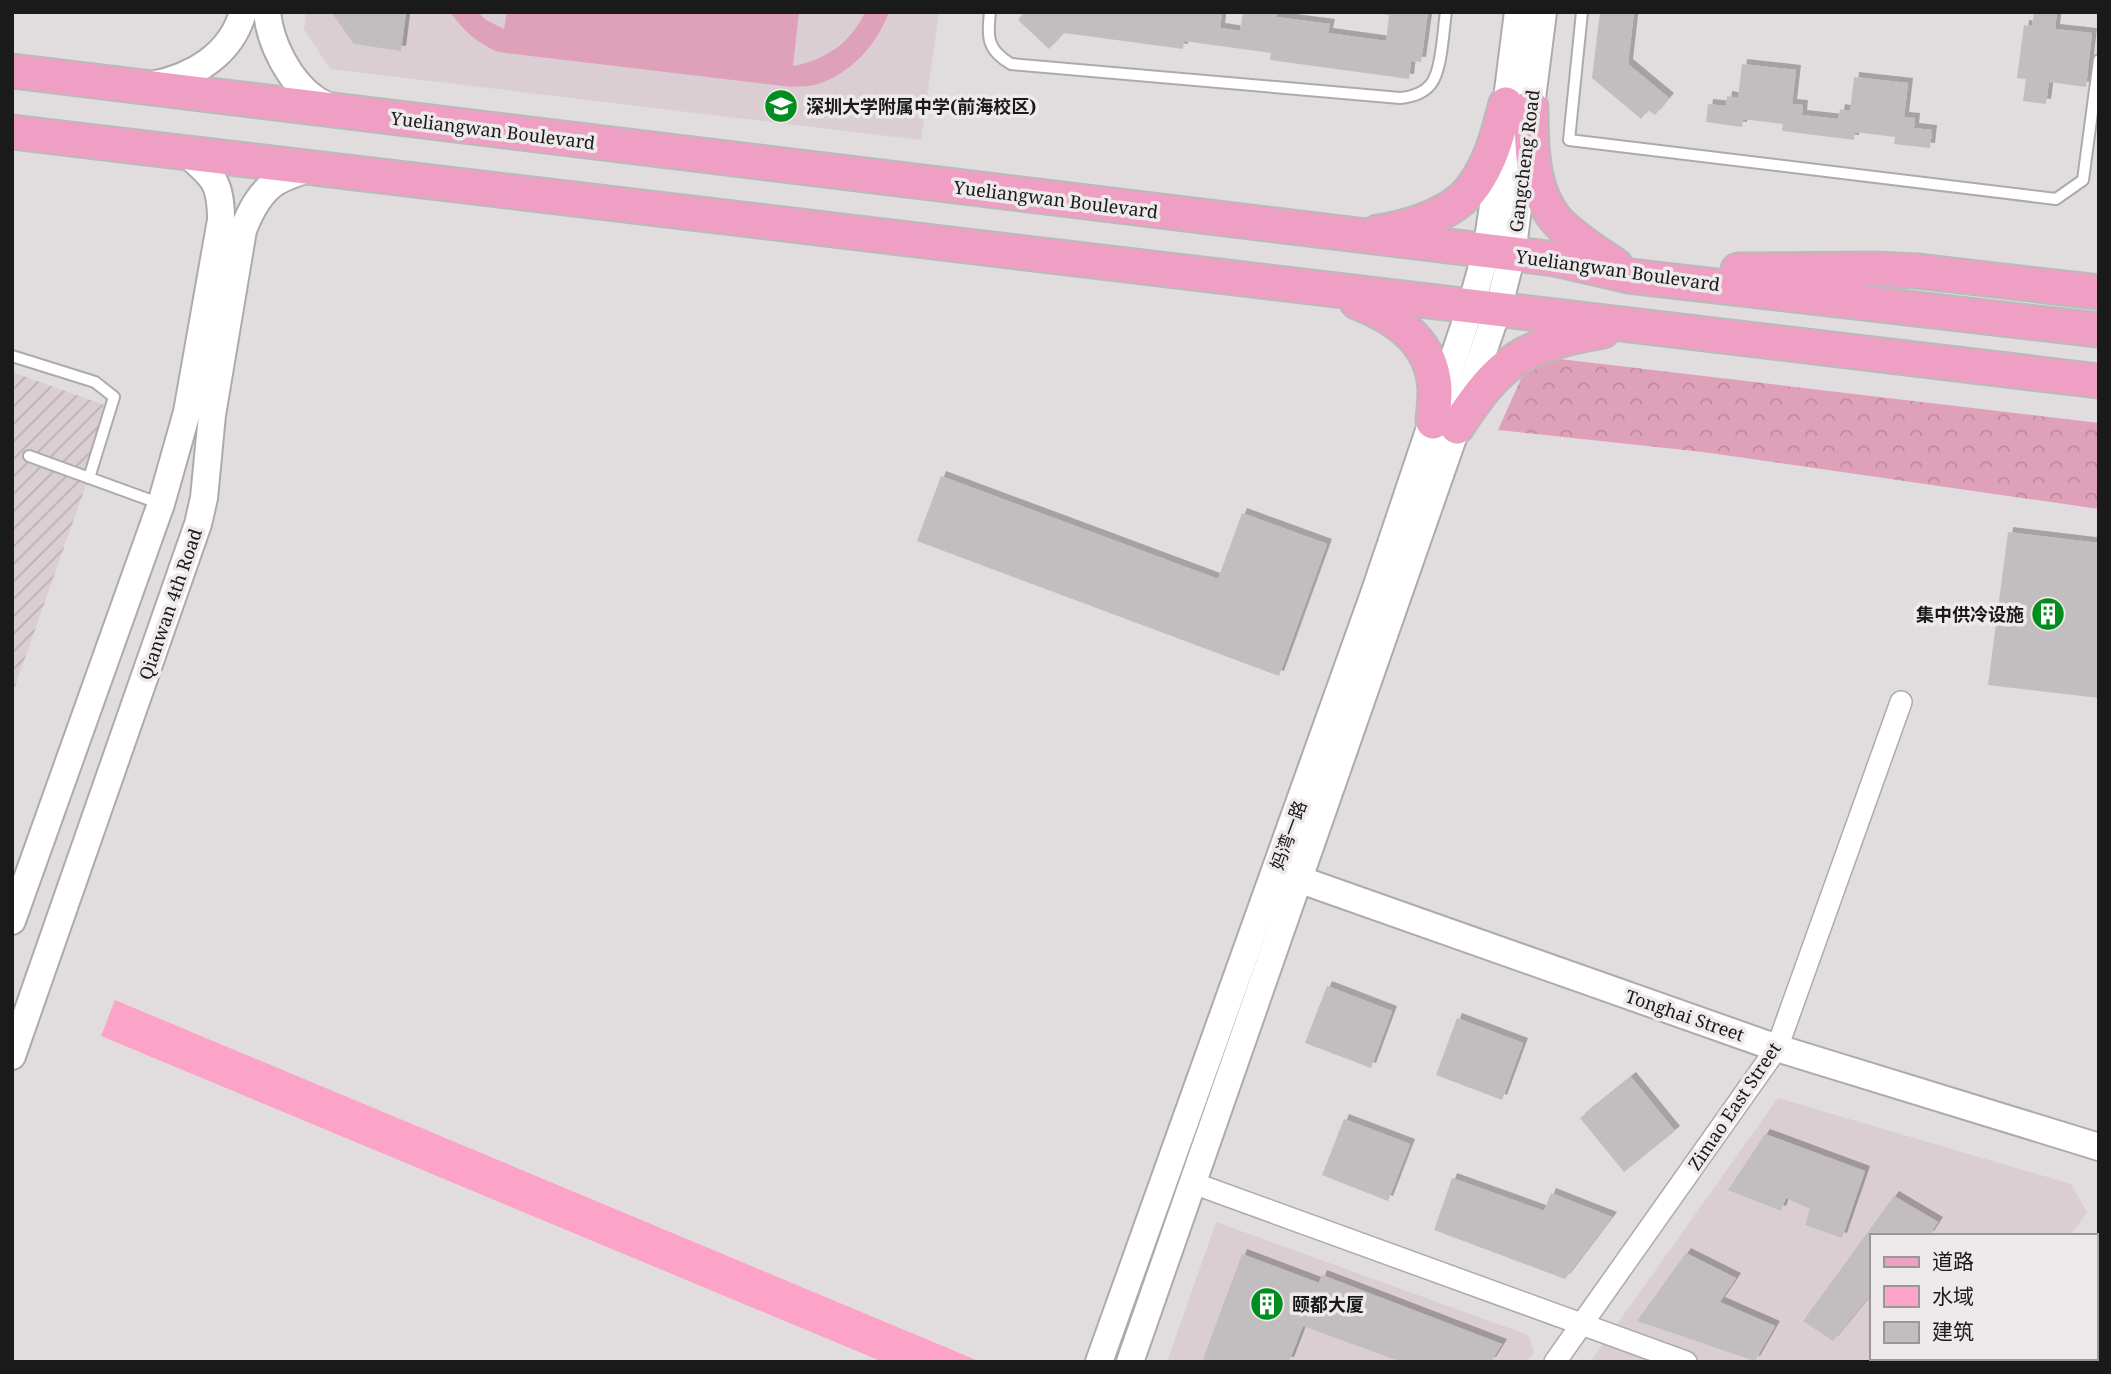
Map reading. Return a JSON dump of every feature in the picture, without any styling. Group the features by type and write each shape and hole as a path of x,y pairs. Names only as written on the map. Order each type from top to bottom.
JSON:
{"main road":[{"name":"Yueliangwan Boulevard","path":"12,71 1555,259 1643,277 2099,330"},
{"path":"1338,234 1381,232 1414,223 1444,211 1463,198 1476,181 1518,106"},
{"path":"1518,106 1531,143 1535,171 1544,198 1556,220 1575,238 1643,277 1695,270 1875,269 1917,271 2099,292"},
{"path":"12,131 2099,381"},
{"path":"1322,288 1394,319 1411,334 1429,358 1445,424 1504,368 1524,353 1546,343 1573,336 1647,327"}],"street":[{"path":"142,87 169,82 210,61 228,45 243,12"},
{"path":"267,12 268,24 278,50 293,77 313,97 340,112"},
{"name":"Gangcheng Road","path":"1518,12 1518,106"},
{"name":"Gangcheng Road","path":"1485,308 1499,253 1495,193 1543,12"},
{"path":"13,915 161,504 187,412 221,220 221,198 210,174 187,154"},
{"name":"Qianwan 4th Road","path":"12,1056 198,524 204,498 212,415 243,230 263,194 278,181 310,168"},
{"name":"妈湾一路","path":"1099,1362 1287,875 1485,308"},
{"name":"Zimao East Street","path":"1555,1362 1777,1048 1901,702"},
{"name":"妈湾一路","path":"1130,1362 1192,1183 1287,875"},
{"name":"Tonghai Street","path":"1287,875 1777,1048 2099,1147"},
{"path":"1192,1183 1686,1362"}],"lane":[{"path":"990,12 988,37 999,57 1010,64 1400,97 1410,97 1431,85 1437,70 1446,12"},
{"path":"1582,12 1569,140 2056,199 2083,180 2099,60"},
{"path":"12,356 95,382 114,397 89,478"},
{"path":"29,456 161,504"}],"shaded area":[{"name":"深圳大学附属中学(前海校区)","path":"306,12 939,12 921,140 330,69 304,29"},
{"path":"12,372 113,408 12,695"},
{"path":"1778,1098 2071,1184 2087,1212 2071,1234 1870,1234 1870,1360 1978,1360 1977,1362 1590,1362"},
{"path":"1216,1222 1528,1335 1534,1352 1527,1362 1167,1362"}],"green space":[{"path":"450,12 478,12 486,20 504,29 507,12 799,12 793,66 816,59 836,48 852,33 865,12 889,12 870,46 842,73 818,84 791,87 498,52 471,36"},
{"path":"1560,359 2099,423 2099,509 1703,452 1498,430 1524,372"}],"water":[{"path":"115,1000 981,1362 883,1362 101,1036"}],"building":[{"path":"331,12 406,12 401,51 354,44"},
{"path":"1024,12 1222,12 1220,28 1240,31 1243,12 1277,12 1276,17 1330,24 1328,33 1386,41 1389,15 1382,12 1428,12 1421,62 1411,61 1409,79 1270,60 1271,53 1184,41 1183,49 1064,33 1049,49 1018,20"},
{"path":"1600,12 1634,12 1628,64 1669,98 1655,115 1648,110 1641,119 1592,78"},
{"path":"2034,12 2057,12 2055,29 2092,33 2086,87 2049,82 2046,104 2023,101 2026,79 2017,78 2024,25 2032,26"},
{"path":"1742,64 1796,70 1792,104 1803,105 1802,115 1838,119 1840,109 1850,111 1854,77 1908,83 1904,117 1915,118 1914,128 1932,130 1930,148 1894,144 1895,137 1855,132 1854,140 1782,131 1783,124 1743,119 1742,127 1706,122 1708,104 1726,106 1727,96 1738,98"},
{"path":"941,476 1218,579 1242,513 1327,544 1279,676 917,541"},
{"name":"集中供冷设施","path":"2008,532 2099,543 2099,698 1988,685"},
{"path":"1327,986 1392,1011 1371,1068 1305,1043"},
{"path":"1457,1018 1523,1043 1502,1100 1436,1075"},
{"path":"1631,1077 1675,1131 1624,1172 1580,1118"},
{"path":"1344,1119 1410,1144 1388,1201 1322,1175"},
{"path":"1765,1134 1865,1171 1842,1238 1805,1225 1810,1209 1786,1198 1781,1211 1728,1190"},
{"path":"1452,1178 1544,1211 1551,1193 1612,1217 1565,1279 1434,1230"},
{"path":"1894,1196 1938,1222 1930,1234 1870,1234 1870,1296 1833,1341 1803,1321"},
{"path":"1686,1253 1736,1278 1720,1302 1775,1326 1755,1361 1637,1321"},
{"path":"1242,1254 1319,1283 1322,1275 1502,1344 1491,1362 1395,1362 1396,1360 1303,1326 1289,1362 1202,1362"}],"place":[{"name":"深圳大学附属中学(前海校区)","path":"781,106"},
{"name":"集中供冷设施","path":"2048,614"},
{"name":"颐都大厦","path":"1267,1304"}]}
